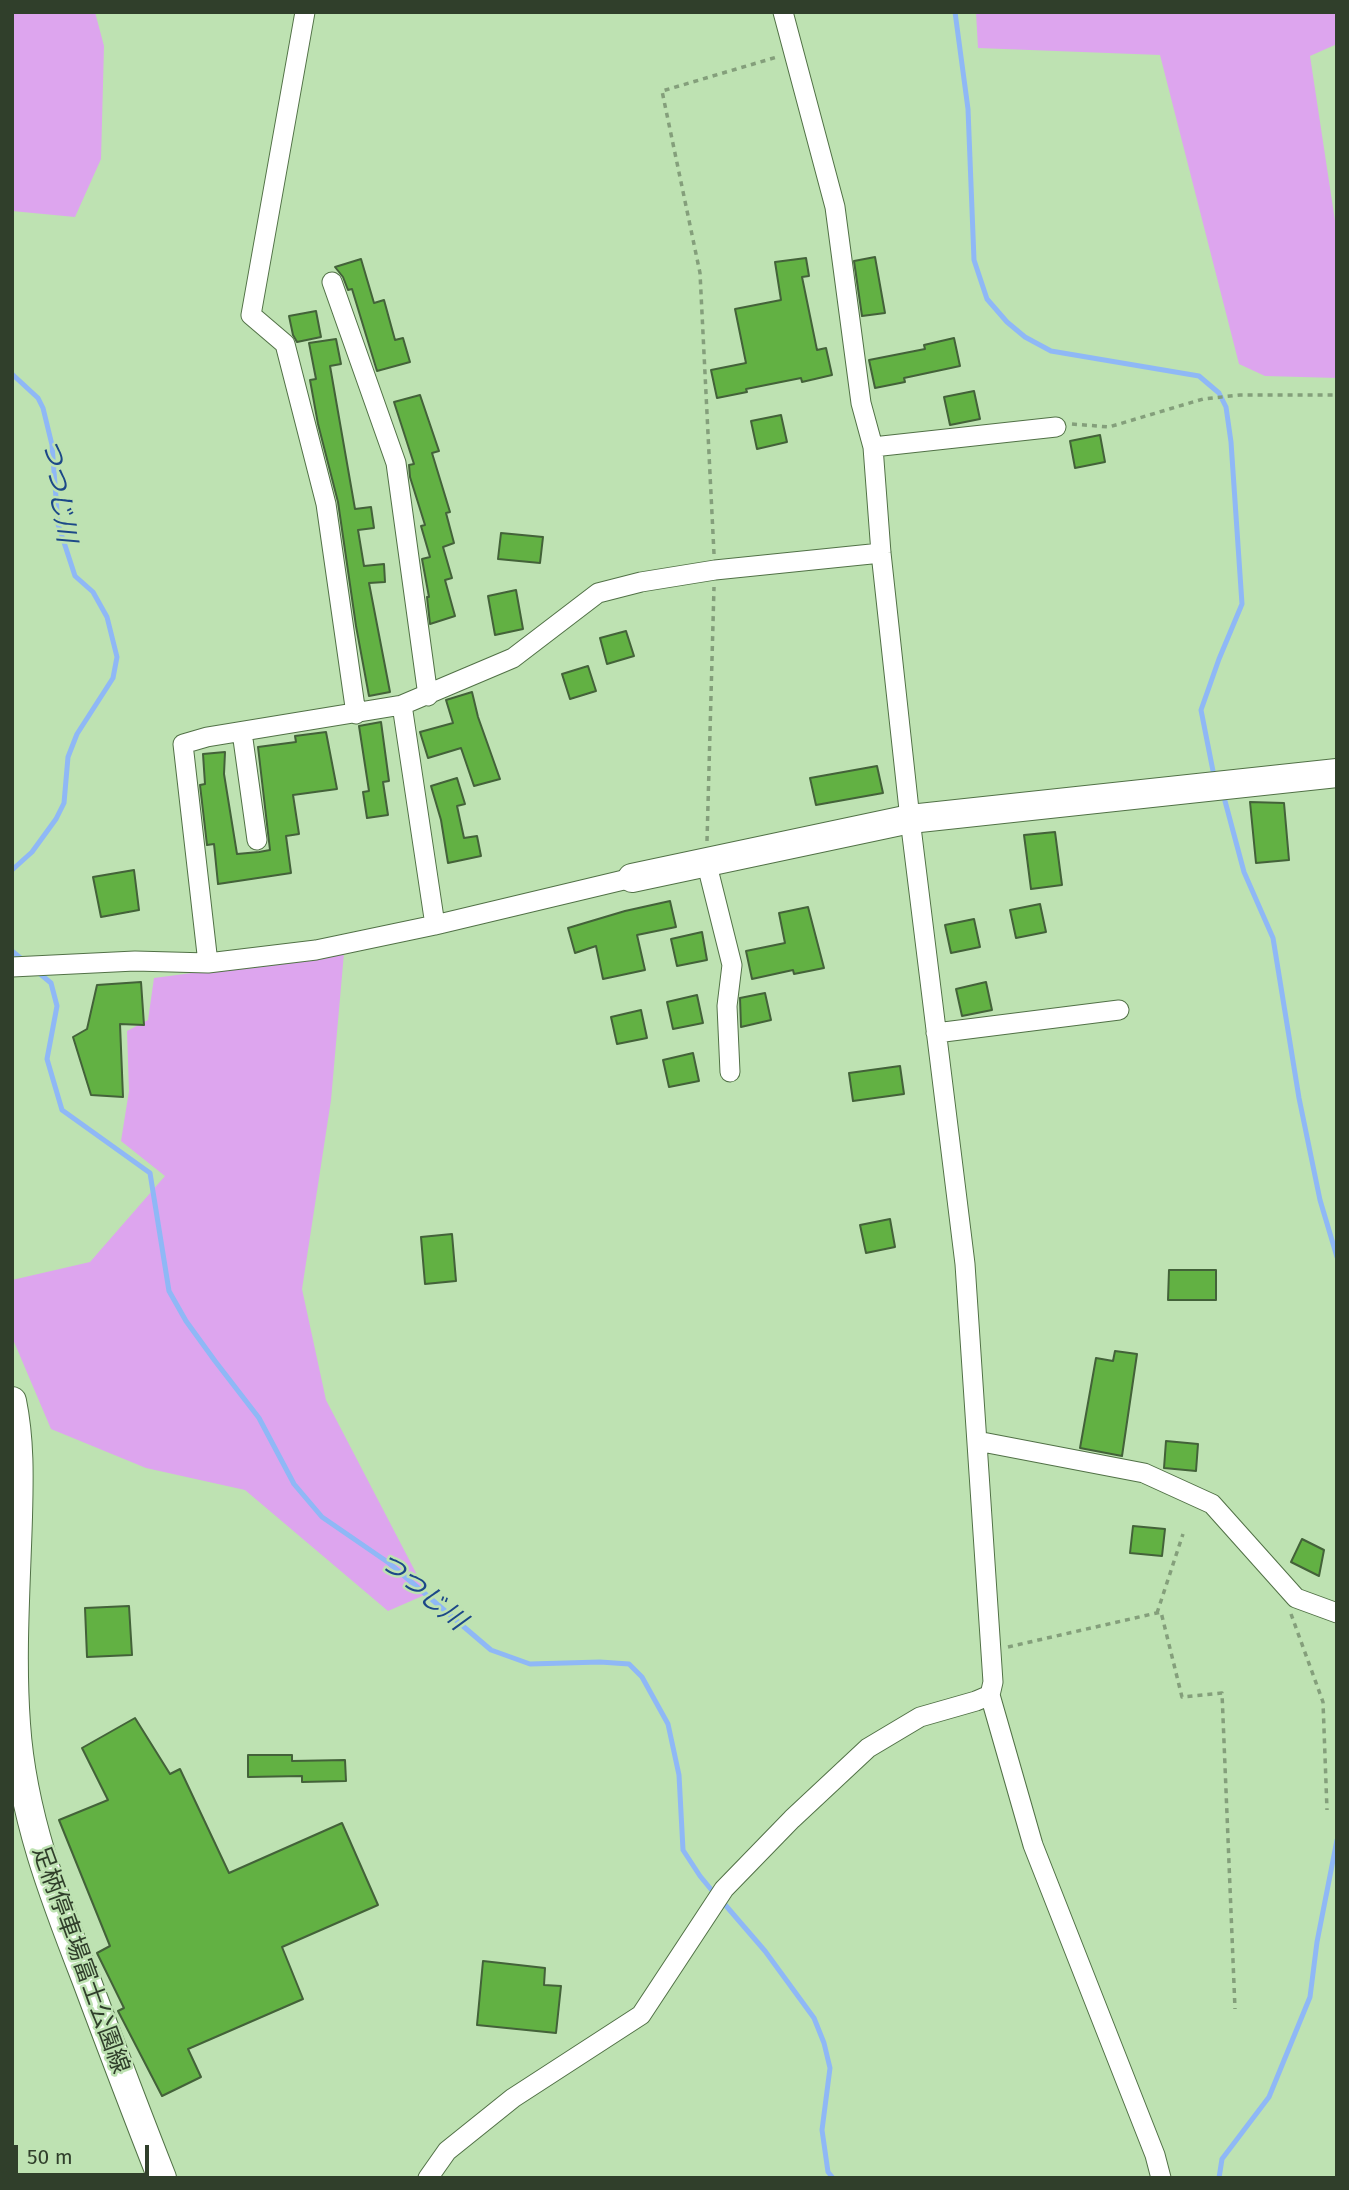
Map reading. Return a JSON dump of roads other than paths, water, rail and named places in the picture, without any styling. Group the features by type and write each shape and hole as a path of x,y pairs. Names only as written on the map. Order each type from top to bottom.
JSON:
{"main road":[{"path":"632,878 910,819 1337,773"},
{"name":"足柄停車場富士公園線","path":"12,1401 17,1424 19,1472 15,1687 22,1772 36,1838 58,1906 162,2178"}],"street":[{"path":"305,12 251,315 285,344 326,504 356,713"},
{"path":"783,12 835,207 861,403 873,447 881,553 910,819 965,1264 993,1682 990,1695 1033,1845 1132,2095 1161,2178"},
{"path":"332,282 396,463 428,696"},
{"path":"873,447 1056,427"},
{"path":"208,963 183,744 208,737 402,705 428,696 513,658 598,593 641,582 715,570 881,553"},
{"path":"402,705 435,925"},
{"path":"242,732 257,840"},
{"path":"706,861 732,965 727,1006 730,1072"},
{"path":"12,967 135,961 208,963 316,950 632,878"},
{"path":"936,1033 1119,1010"},
{"path":"977,1441 1144,1473 1212,1504 1296,1598 1337,1613"},
{"path":"428,2178 447,2151 513,2098 641,2015 724,1889 792,1819 868,1748 920,1717 990,1695"}],"waterway":[{"path":"955,12 968,109 974,260 987,299 1007,322 1025,337 1051,351 1199,376 1219,393 1226,407 1231,442 1242,604 1201,710 1213,771"},
{"name":"つつじ川","path":"12,374 38,398 43,408 52,445 58,524 75,576 93,592 107,617 117,657 113,678 77,734 68,757 64,803 32,852 12,870"},
{"path":"1225,801 1244,872 1273,938 1299,1098 1320,1200 1337,1257"},
{"name":"つつじ川","path":"12,951 23,960"},
{"name":"つつじ川","path":"39,973 51,983 57,1006 47,1059 62,1110 150,1173 169,1291 186,1321 259,1418 294,1484 322,1517 389,1563 491,1650 530,1664 629,1664 642,1677 668,1724 679,1775 683,1850 714,1893"},
{"path":"1219,2178 1222,2159 1269,2097 1310,1997 1317,1942 1337,1840"},
{"name":"つつじ川","path":"721,1900 765,1951 814,2018 830,2068 822,2130 828,2172 833,2178"}]}
